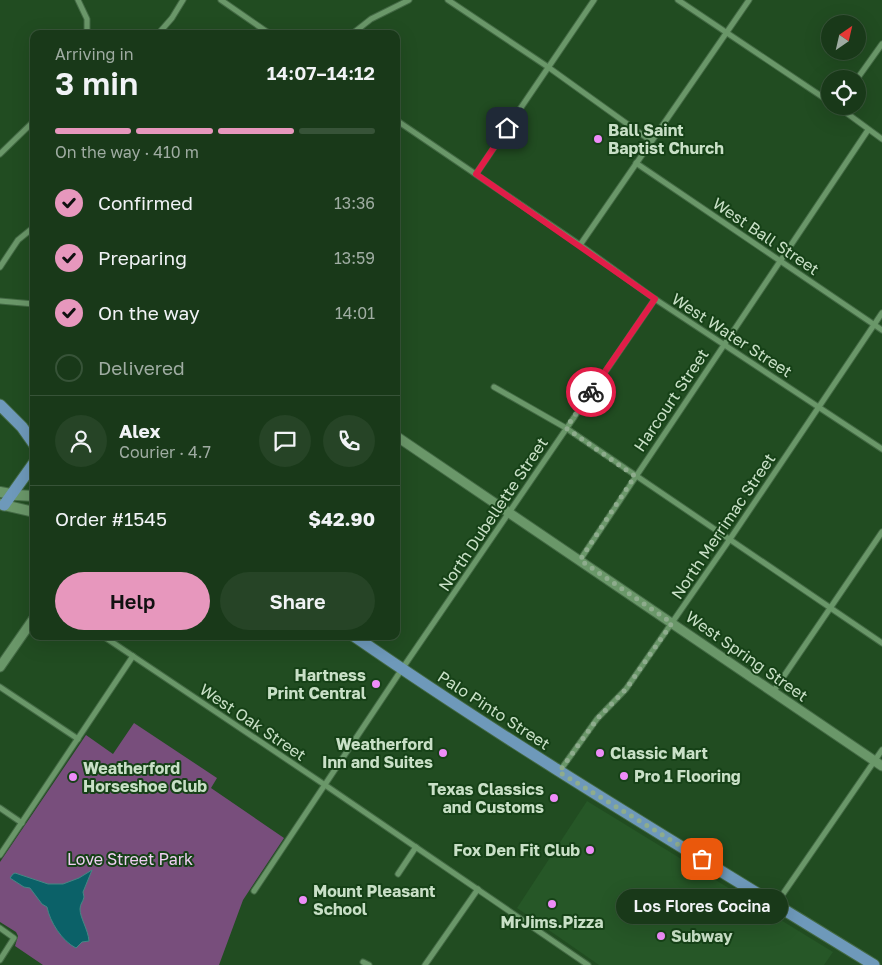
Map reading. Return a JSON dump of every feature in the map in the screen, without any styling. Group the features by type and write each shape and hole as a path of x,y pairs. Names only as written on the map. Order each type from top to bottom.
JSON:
{"main road":[{"path":"0,404 30,438"},
{"path":"22,427 30,432"},
{"path":"30,467 6,493 2,504 30,511"},
{"path":"6,493 30,496"},
{"name":"Palo Pinto Street","path":"360,640 559,772 874,965"}],"street":[{"path":"78,0 87,19 87,30"},
{"path":"162,30 172,18 183,0"},
{"path":"221,0 264,30"},
{"path":"357,30 372,19 409,0"},
{"path":"448,0 548,67 652,141"},
{"path":"476,174 594,0"},
{"path":"678,0 821,96"},
{"path":"580,245 749,0"},
{"path":"863,70 882,44"},
{"path":"849,115 882,139"},
{"name":"West Water Street","path":"400,123 580,245 655,299 882,449"},
{"path":"0,154 30,124"},
{"name":"Harcourt Street","path":"580,560 868,130"},
{"name":"West Ball Street","path":"636,162 882,330"},
{"path":"0,267 18,240 30,230"},
{"name":"North Dubellette Street","path":"254,891 402,669 655,299"},
{"path":"0,301 30,304"},
{"name":"North Merrimac Street","path":"559,772 597,719 626,689 730,539 882,313"},
{"path":"494,388 566,428 882,643"},
{"name":"West Spring Street","path":"400,439 878,764"},
{"path":"772,693 882,532"},
{"path":"0,668 30,624"},
{"name":"West Oak Street","path":"109,640 588,965"},
{"path":"0,855 133,656"},
{"path":"0,688 78,739"},
{"path":"776,904 816,845 878,764 882,750"},
{"path":"0,808 22,823"},
{"path":"398,874 416,847"},
{"path":"425,965 478,889"},
{"path":"0,928 14,938 0,960"}],"shaded area":[{"path":"587,801 833,952 824,965 599,965 517,908"}],"green space":[{"name":"Love Street Park","path":"134,723 217,778 211,788 284,838 243,900 219,965 43,965 15,946 18,936 16,932 0,922 0,862 86,735 113,754"}],"water":[{"path":"92,870 83,892 84,897 80,906 81,916 89,941 82,942 76,948 61,936 54,925 47,907 42,904 30,888 24,887 10,878 15,873 48,884 63,884 79,878"}],"way so far":[{"path":"591,392 566,428 635,476 580,560 672,623 626,689 606,707 559,772 702,859"}],"place":[{"name":"Ball Saint Baptist Church","path":"598,139"},
{"name":"Hartness Print Central","path":"376,684"},
{"name":"Weatherford Inn and Suites","path":"443,753"},
{"name":"Classic Mart","path":"600,753"},
{"name":"Pro 1 Flooring","path":"624,776"},
{"name":"Weatherford Horseshoe Club","path":"73,777"},
{"name":"Texas Classics and Customs","path":"554,798"},
{"name":"Fox Den Fit Club","path":"590,850"},
{"name":"Los Flores Cocina","path":"702,859"},
{"name":"Mount Pleasant School","path":"303,900"},
{"name":"MrJims.Pizza","path":"552,904"},
{"name":"Subway","path":"661,936"}],"route":[{"path":"507,128 476,174 655,299 591,392"}]}
